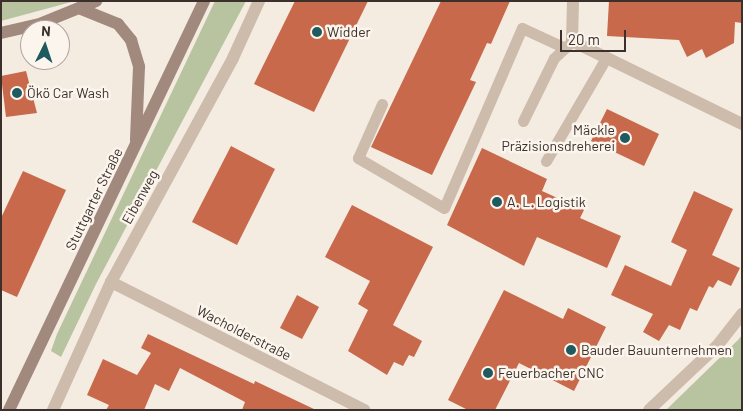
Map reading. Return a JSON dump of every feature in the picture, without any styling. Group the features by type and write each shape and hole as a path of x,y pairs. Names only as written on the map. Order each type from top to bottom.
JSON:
{"main road":[{"path":"1,33 36,25 81,9 96,1"},
{"name":"Stuttgarter Straße","path":"9,410 204,1"},
{"path":"81,9 118,24 131,40 139,67 136,145"}],"street":[{"name":"Eibenweg","path":"53,410 111,282 232,58 259,1"},
{"path":"573,1 568,44 606,58 742,124"},
{"name":"Wacholderstraße","path":"111,282 349,407 364,410"},
{"path":"649,410 717,346 742,314"}],"lane":[{"path":"382,104 358,158 444,208 522,28 568,44 554,58 524,121"},
{"path":"546,162 606,58"}],"green space":[{"path":"1,1 75,1 1,21"},
{"path":"215,1 246,1 96,284 61,357 51,351 57,334"},
{"path":"742,335 742,410 666,410 738,340"}],"building":[{"name":"Widder","path":"295,1 368,1 314,112 254,84"},
{"path":"441,1 510,1 491,44 487,43 470,80 476,82 432,175 371,147"},
{"path":"609,1 742,1 742,23 735,22 734,43 706,58 702,49 687,57 679,40 607,36"},
{"name":"Ökö Car Wash","path":"26,71 37,113 6,117 1,76"},
{"name":"Mäckle Präzisionsdreherei","path":"607,109 659,134 644,166 591,141"},
{"path":"231,146 275,169 237,245 192,222"},
{"name":"A. L. Logistik","path":"482,148 547,179 542,191 584,210 580,218 621,236 607,268 537,237 524,266 447,225"},
{"path":"23,171 66,190 17,297 1,290 1,218"},
{"path":"694,191 733,209 712,255 740,268 731,286 718,280 713,288 709,286 697,311 690,308 680,330 669,325 659,341 643,332 653,314 611,295 625,265 671,286 687,250 671,242"},
{"path":"352,205 433,247 393,325 422,341 414,357 409,355 403,366 394,362 387,375 348,351 368,310 358,304 370,281 325,257"},
{"path":"504,290 563,319 568,308 606,327 574,391 519,363 495,410 468,410 448,400"},
{"path":"297,295 319,307 302,339 280,328"},
{"path":"148,334 254,384 255,381 316,410 242,410 245,402 180,368 169,391 155,384 144,410 106,410 109,405 87,395 103,359 137,375 151,353 141,348"}],"place":[{"name":"Widder","path":"317,32"},
{"name":"Ökö Car Wash","path":"17,93"},
{"name":"Mäckle Präzisionsdreherei","path":"625,138"},
{"name":"A. L. Logistik","path":"497,202"},
{"name":"Bauder Bauunternehmen","path":"571,350"},
{"name":"Feuerbacher CNC","path":"488,373"}]}
